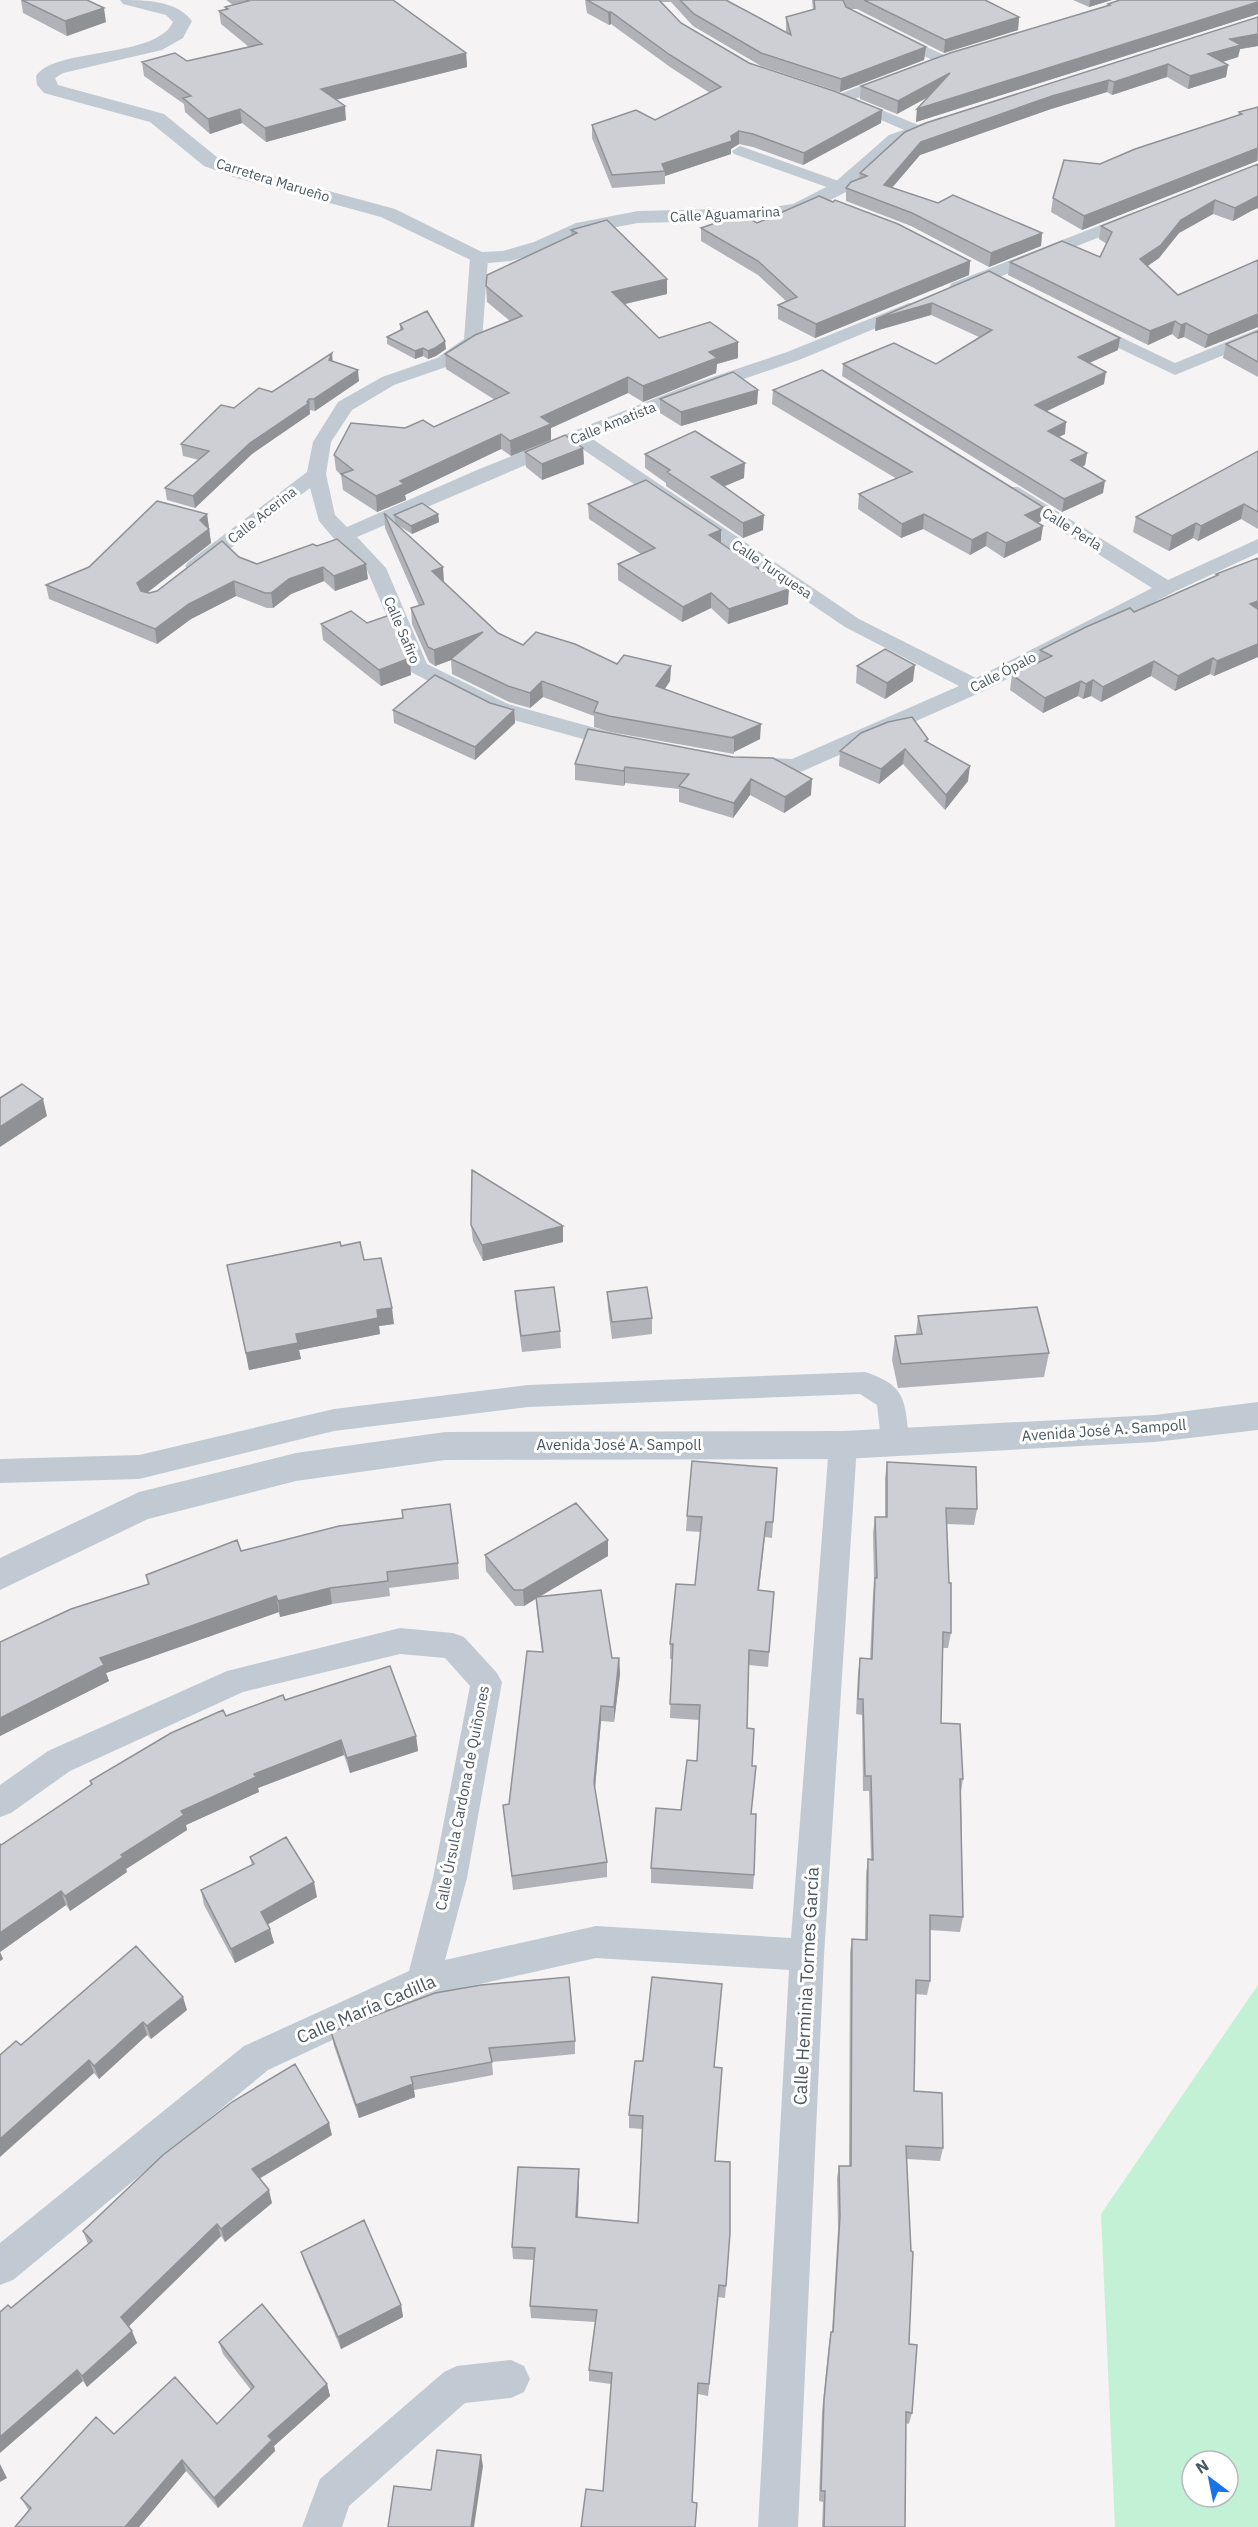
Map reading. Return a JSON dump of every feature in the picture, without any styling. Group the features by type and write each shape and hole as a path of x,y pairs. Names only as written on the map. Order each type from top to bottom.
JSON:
{"street":[{"name":"Carretera Marueño","path":"129,0 172,11 183,21 177,33 155,46 57,69 45,75 46,85 157,118 211,162 244,174 388,213 479,258"},
{"path":"882,29 948,58 835,97 917,130"},
{"name":"Calle Aguamarina","path":"479,258 504,257 541,246 583,227 638,217 766,214 798,209 821,200 841,187 890,144 917,130 963,116"},
{"path":"740,151 841,187"},
{"path":"821,200 842,208"},
{"path":"944,293 1149,211"},
{"name":"Calle Safiro","path":"479,258 473,341 443,362 387,381 345,406 322,442 316,474 326,517 342,536 376,568 418,668 500,709 606,740 641,746"},
{"path":"966,265 1007,286"},
{"name":"Calle Amatista","path":"342,536 693,390 794,356 922,302"},
{"path":"1070,317 1175,370 1258,334"},
{"path":"794,356 814,368"},
{"name":"Calle Turquesa","path":"577,437 852,623 976,686"},
{"name":"Calle Acerina","path":"180,578 316,474"},
{"name":"Calle Perla","path":"995,482 1167,588"},
{"name":"Calle Ópalo","path":"733,763 795,766 976,686 1167,588 1258,545"},
{"path":"0,1472 139,1467 334,1420 528,1396 865,1383 891,1400 895,1440"},
{"name":"Avenida José A. Sampoll","path":"0,1575 139,1507 297,1467 445,1446 843,1445 895,1440 1114,1431 1231,1421 1258,1416"},
{"name":"Calle Herminia Tormes García","path":"778,2527 807,1955 843,1445"},
{"name":"Calle Úrsula Cardona de Quiñones","path":"0,1803 59,1761 238,1680 400,1641 453,1646 486,1682 450,1878 423,1981"},
{"name":"Calle María Cadilla","path":"0,2267 255,2058 423,1981 596,1942 807,1955"},
{"path":"322,2527 334,2493 457,2385 511,2379"}],"green space":[{"path":"1258,1985 1258,2527 1115,2527 1101,2214"}],"building":[{"path":"22,0 87,0 104,8 65,21"},
{"path":"246,0 393,0 466,53 321,89 345,106 265,128 240,109 208,119 183,98 191,96 142,62 175,53 187,61 262,44 219,11 228,9 225,7 248,1"},
{"path":"587,0 659,0 681,23 749,63 834,91 882,110 804,153 739,131 731,136 732,141 662,164 665,171 612,175 592,125 636,110 655,120 721,87 670,55 611,12"},
{"path":"680,0 726,0 791,35 786,17 815,9 814,0 843,0 846,7 926,47 841,79 761,53 694,14"},
{"path":"864,0 985,0 1019,17 945,40"},
{"path":"1120,0 1258,0 1258,2 917,109 950,73 898,101 861,86 950,53"},
{"path":"1258,17 1258,34 1230,39 1241,45 1208,54 1228,65 1190,76 1168,64 1114,82 1109,80 1052,96 921,142 884,185 938,203 953,195 1042,233 991,253 912,213 846,188 851,182 867,176 860,173 905,132 926,123"},
{"path":"1258,107 1258,148 1084,216 1053,198 1064,160 1100,164 1135,149"},
{"path":"1258,164 1258,196 1235,208 1215,200 1181,220 1161,245 1140,259 1178,295 1258,260 1258,314 1208,335 1186,323 1181,325 1175,321 1150,331 1010,262 1062,241 1100,257 1112,232 1101,226"},
{"path":"819,196 898,224 970,261 816,324 778,305 797,297 758,261 701,228 741,214 757,223"},
{"path":"607,220 667,279 612,292 659,338 710,322 738,342 709,352 717,358 643,386 628,377 541,417 551,424 510,441 501,434 400,481 404,484 376,496 341,474 353,470 334,455 351,423 405,428 423,420 434,427 509,393 445,354 475,335 522,316 486,286 487,275 577,233 571,230"},
{"path":"989,271 1120,338 1078,357 1106,372 1035,405 1066,422 1048,431 1087,453 1071,460 1105,481 1064,499 843,364 894,343 936,364 992,330 932,303 876,319"},
{"path":"427,311 445,341 435,348 428,351 423,348 415,351 387,337 403,329 400,324"},
{"path":"1258,331 1258,362 1226,344"},
{"path":"332,353 329,360 358,370 314,399 309,399 307,402 309,403 250,443 193,496 165,488 209,451 181,444 221,405 234,408 259,388 272,392"},
{"path":"822,370 1043,507 1025,515 1043,526 1006,543 987,532 972,540 924,514 902,524 859,494 912,472 773,390"},
{"path":"733,372 758,390 681,412 660,399"},
{"path":"695,431 745,463 711,477 764,515 743,523 667,472 670,470 645,454"},
{"path":"565,435 583,448 542,464 525,452"},
{"path":"1258,451 1258,512 1244,504 1201,526 1196,523 1172,536 1136,517"},
{"path":"646,480 721,530 709,535 789,589 729,609 711,593 683,607 618,564 655,548 588,504"},
{"path":"157,501 207,514 200,520 209,529 137,583 141,591 149,593 157,591 222,541 239,557 257,564 313,544 317,546 337,539 366,564 334,576 323,567 289,579 271,593 265,593 234,581 189,604 155,629 46,585 89,567"},
{"path":"422,503 438,514 411,526 394,515"},
{"path":"384,513 443,567 432,571 498,633 523,645 536,632 575,644 617,664 624,655 671,666 656,686 761,724 734,738 594,712 598,702 542,681 530,693 508,686 451,659 483,632 434,650 428,647 411,608 424,604"},
{"path":"1258,558 1258,601 1250,604 1258,609 1258,644 1217,661 1213,658 1178,676 1154,661 1103,687 1093,680 1086,684 1081,681 1045,698 1012,675 1052,656 1040,650 1086,627 1130,608 1134,612 1218,575 1216,574"},
{"path":"351,611 367,623 390,615 410,658 379,670 321,624"},
{"path":"885,649 915,665 887,683 857,666"},
{"path":"435,675 490,703 514,710 475,747 393,710"},
{"path":"912,717 928,739 925,741 970,766 946,795 905,749 881,769 840,751 861,733 888,722"},
{"path":"588,729 733,757 773,758 812,779 785,797 751,779 734,803 679,786 689,774 625,767 624,771 575,764"},
{"path":"22,1084 43,1099 0,1127 0,1098"},
{"path":"472,1170 563,1226 482,1245 471,1225"},
{"path":"340,1242 341,1246 360,1242 364,1260 381,1258 392,1308 377,1310 378,1318 296,1334 298,1343 246,1353 227,1265"},
{"path":"554,1287 560,1331 521,1336 515,1291"},
{"path":"647,1287 652,1318 612,1322 607,1292"},
{"path":"1037,1307 1049,1353 901,1364 895,1336 922,1334 918,1316"},
{"path":"692,1461 777,1468 773,1522 766,1522 758,1590 774,1592 769,1652 749,1650 747,1728 754,1729 752,1766 756,1766 751,1814 756,1814 754,1875 651,1868 656,1808 681,1810 687,1760 697,1761 700,1705 670,1704 673,1644 670,1644 676,1584 695,1585 702,1517 687,1516"},
{"path":"887,1462 976,1467 977,1509 946,1508 949,1583 951,1583 951,1633 943,1632 941,1723 960,1724 963,1779 960,1779 963,1917 930,1915 930,1981 916,1980 914,2091 942,2093 943,2148 906,2146 911,2251 913,2252 909,2344 917,2345 912,2413 906,2412 905,2527 824,2527 825,2491 821,2491 824,2400 831,2332 833,2332 840,2216 839,2166 851,2166 852,1939 867,1940 868,1859 873,1860 871,1776 865,1776 863,1699 858,1699 860,1658 872,1659 875,1578 877,1578 875,1517 887,1517"},
{"path":"576,1503 608,1540 523,1590 514,1590 485,1555"},
{"path":"450,1504 458,1563 387,1572 388,1581 330,1588 278,1601 276,1596 100,1658 104,1665 0,1718 0,1642 71,1609 149,1584 146,1575 237,1540 241,1551 339,1526 403,1518 402,1510"},
{"path":"601,1590 612,1658 619,1658 614,1707 601,1706 594,1783 607,1862 512,1876 503,1805 509,1804 527,1651 543,1652 536,1597"},
{"path":"390,1666 416,1736 347,1758 341,1740 254,1774 256,1777 181,1811 184,1815 121,1855 123,1857 65,1896 61,1891 0,1933 0,1844 92,1784 90,1781 171,1733 223,1710 226,1716 283,1695 285,1700"},
{"path":"286,1837 314,1882 261,1912 270,1929 231,1949 201,1890 254,1864 250,1857"},
{"path":"136,1946 183,1997 147,2026 143,2022 94,2066 89,2060 0,2139 0,2055 16,2041 21,2045"},
{"path":"569,1977 575,2041 489,2048 492,2062 411,2077 413,2084 356,2105 331,2032 435,1993 481,1985"},
{"path":"652,1977 722,1984 714,2067 722,2068 715,2161 730,2162 730,2233 726,2286 719,2285 709,2384 698,2383 692,2502 697,2503 695,2527 581,2527 586,2489 603,2491 612,2373 589,2370 597,2310 530,2306 535,2248 512,2247 518,2167 579,2169 576,2217 638,2223 643,2116 629,2115 635,2061 643,2061"},
{"path":"295,2064 329,2123 252,2169 269,2190 221,2229 217,2224 121,2317 132,2331 82,2376 77,2370 0,2437 0,2312 8,2305 11,2308 92,2241 83,2231 163,2155 232,2102"},
{"path":"364,2220 401,2305 338,2337 301,2252"},
{"path":"262,2304 327,2384 268,2436 272,2440 214,2498 182,2460 125,2527 15,2527 31,2508 21,2498 96,2417 114,2434 175,2377 217,2424 254,2387 219,2342"},
{"path":"437,2450 481,2455 471,2527 388,2527 394,2486 431,2490"}]}
